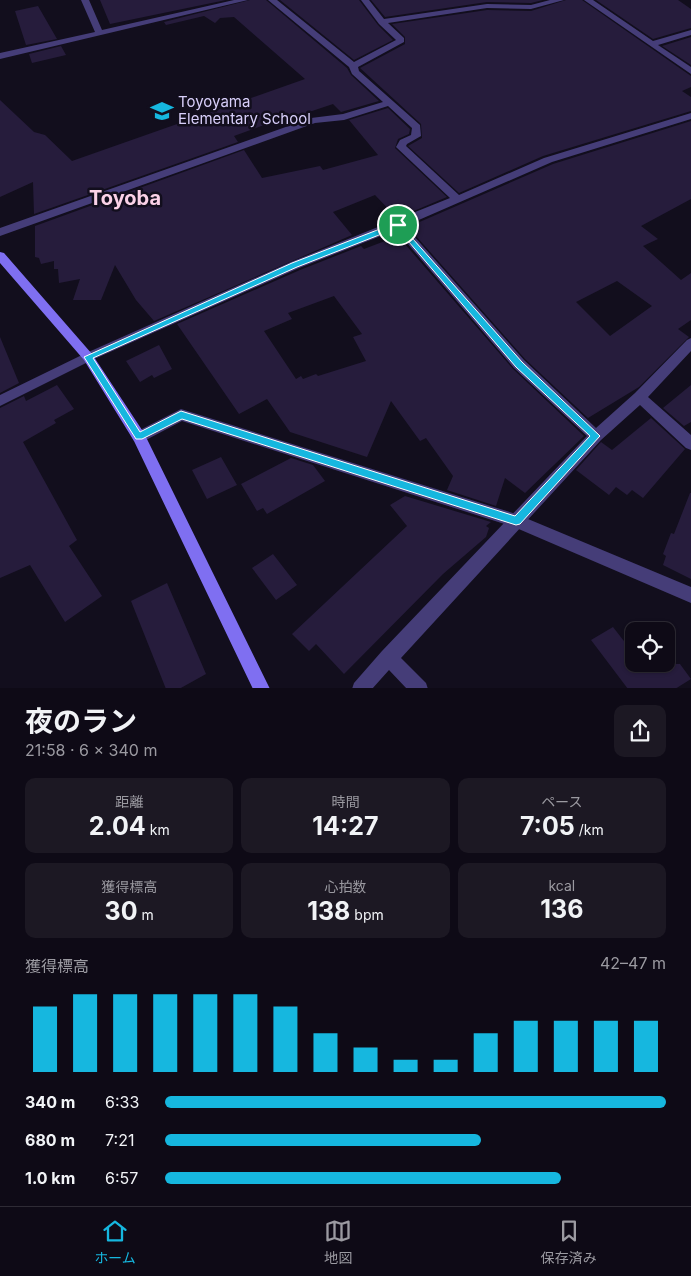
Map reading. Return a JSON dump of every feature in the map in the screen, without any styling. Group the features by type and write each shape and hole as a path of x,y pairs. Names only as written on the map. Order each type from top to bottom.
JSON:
{"main road":[{"path":"0,256 88,357 139,437 262,688"}],"street":[{"path":"85,0 99,32"},
{"path":"0,56 244,0"},
{"path":"272,0 353,66 355,72 392,102 417,127 416,136 403,142 401,147 456,198"},
{"path":"353,66 401,40 382,22 365,0"},
{"path":"382,22 487,6 530,7 560,0"},
{"path":"588,0 691,71"},
{"path":"652,44 691,32"},
{"path":"0,232 314,120 344,117 392,102"},
{"path":"0,401 88,357 294,265 398,225 456,198 548,160 691,116"},
{"path":"398,225 519,364 596,436"},
{"path":"360,688 596,436 640,397 691,343"},
{"path":"640,397 691,444"},
{"path":"139,437 181,415 516,521 691,595"},
{"path":"388,657 420,688"}],"building":[{"path":"100,0 226,0 110,24"},
{"path":"250,0 266,0 347,68 351,75 379,101 341,112 333,104 273,124 272,122 234,136 238,142 34,214 33,182 0,197 0,100 34,132 45,135 72,161 305,79 234,17 220,18 215,23 204,16 166,25 164,22"},
{"path":"280,0 359,0 378,25 393,40 354,60"},
{"path":"371,0 543,0 531,3 487,2 385,17"},
{"path":"566,0 582,0 691,76 691,87 682,91 691,97 691,111 543,156 459,193 408,146 422,138 421,124 360,68 405,44 405,37 392,24 487,10 531,11"},
{"path":"596,0 678,0 691,9 691,28 653,39"},
{"path":"38,6 57,39 26,45 15,11"},
{"path":"691,37 691,65 662,46"},
{"path":"61,46 66,55 32,63 29,54"},
{"path":"388,108 410,129 409,134 398,139 395,148 447,197 397,218 375,195 333,212 352,235 154,321 136,300 115,265 101,300 73,300 80,279 59,283 58,269 54,269 54,261 41,264 39,258 35,257 35,226 244,150 262,178 320,166 323,170 378,155 349,120"},
{"path":"691,121 691,199 641,226 658,239 643,246 681,280 691,273 691,320 678,329 689,337 639,387 588,418 525,359 408,227 553,164","holes":["617,281 652,306 610,336 576,302"]},
{"path":"398,236 513,369 584,436 525,493 505,478 496,506 447,490 453,476 426,438 420,441 391,401 367,457 290,432 267,399 239,414 177,324 300,270 361,246 364,249","holes":["334,296 362,334 353,337 366,361 318,376 316,374 303,379 301,376 296,379 264,331 292,319 288,313"]},
{"path":"0,337 19,383 0,393"},
{"path":"159,345 172,369 154,378 152,375 140,382 126,361"},
{"path":"57,385 74,409 54,420 56,423 23,442 77,540 69,546 102,596 65,622 30,565 0,578 0,408 24,396 26,401"},
{"path":"691,385 691,422 684,426 663,408"},
{"path":"651,418 685,449 643,498 632,490 627,495 616,487 609,495 576,470 601,442 612,450"},
{"path":"221,457 237,485 207,499 192,470"},
{"path":"291,458 313,465 325,481 267,514 263,508 257,511 241,484"},
{"path":"690,493 691,579 663,565 666,556 663,554 671,533 674,534"},
{"path":"405,496 491,522 486,526 489,528 486,537 443,574 344,674 316,644 309,651 292,634 407,526 390,505"},
{"path":"273,554 297,585 276,600 252,568"},
{"path":"167,583 206,674 181,688 166,688 131,601"},
{"path":"613,627 625,642 625,672 675,672 675,664 680,664 691,679 677,688 627,688 591,640"}],"place":[{"name":"Toyoyama Elementary School","path":"162,111"}],"district":[{"name":"Toyoba","path":"125,198"}],"route":[{"path":"398,225 519,364 596,436 516,521 181,415 139,437 88,357 294,265 398,225"}]}
